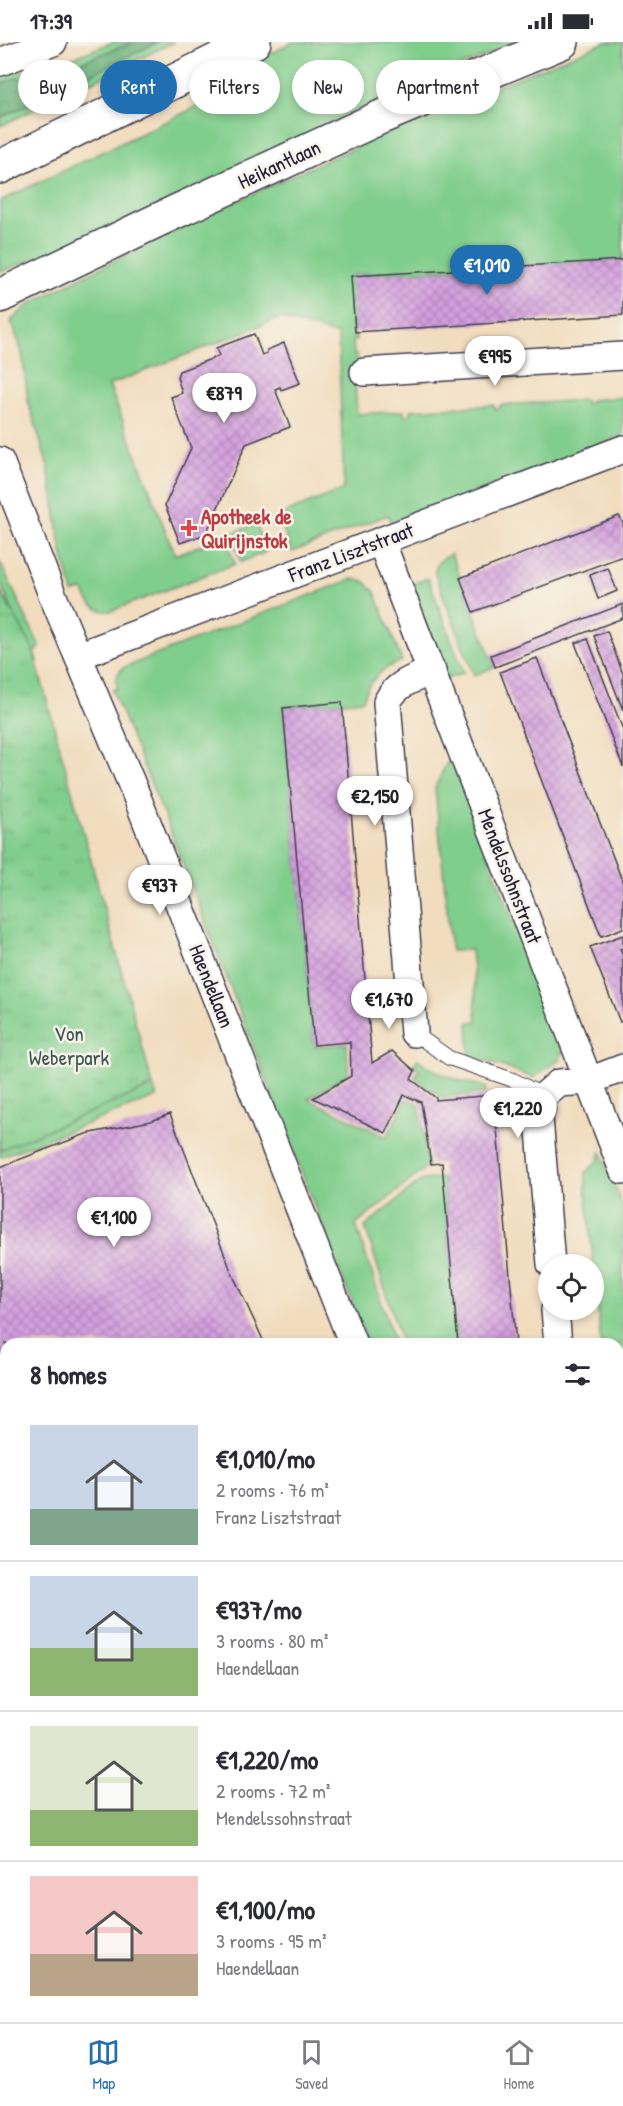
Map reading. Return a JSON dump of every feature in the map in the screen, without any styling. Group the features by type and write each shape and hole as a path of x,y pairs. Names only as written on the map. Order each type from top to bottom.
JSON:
{"street":[{"path":"0,62 53,42"},
{"path":"0,167 254,42"},
{"name":"Heikantlaan","path":"0,296 381,117 562,42"},
{"path":"364,372 623,357"},
{"name":"Franz Lisztstraat","path":"78,656 623,449"},
{"name":"Haendellaan","path":"0,461 140,803 351,1338"},
{"name":"Mendelssohnstraat","path":"381,541 623,1170"},
{"path":"414,1033 387,702 392,692 401,684 432,671"},
{"path":"550,1254 539,1118 544,1096 559,1083 589,1081 623,1068"},
{"path":"556,1320 557,1338"}],"lane":[{"path":"414,1033 449,1058 513,1080 544,1096"}],"green space":[{"path":"114,42 134,42 86,60 67,60"},
{"path":"134,42 158,42 121,60 100,60 100,70 88,76 87,60"},
{"path":"158,42 174,42 137,60 121,60"},
{"path":"293,42 519,42 476,60 376,60 376,103 364,109 364,60 292,60 292,114 353,114 33,266 30,261 0,272 0,201 189,110 189,114 280,114 280,60 258,60"},
{"path":"606,42 623,42 623,260 352,275 354,335 356,338 353,340 354,355 357,355 358,365 354,365 357,414 404,411 405,416 410,415 410,410 494,405 495,409 500,408 500,405 585,400 585,404 590,403 590,400 623,397 623,436 392,525 388,515 292,552 278,516 344,489 338,335 280,318 109,385 175,555 225,536 235,564 111,611 93,606 83,589 73,593 62,553 48,466 28,401 22,352 11,321 28,305 170,233 432,114 500,114 500,85"},
{"path":"18,70 18,77 0,84 0,77"},
{"path":"100,70 100,78 88,84 88,76"},
{"path":"18,77 18,109 0,118 0,84"},
{"path":"18,109 18,114 25,114 0,126 0,118"},
{"path":"256,524 266,552 241,562 230,534"},
{"path":"451,554 495,667 474,675 435,574 442,559"},
{"path":"0,562 40,647 34,653 38,662 14,672 13,612 0,582"},
{"path":"428,578 464,673 446,679 410,585"},
{"path":"352,579 364,581 375,592 402,661 382,671 372,681 363,700 283,708 314,1047 347,1044 348,1074 308,1099 387,1137 406,1099 419,1104 428,1166 356,1225 393,1338 366,1338 168,825 112,690 118,688 116,681 118,675 127,666"},
{"name":"Von Weberpark","path":"0,591 32,646 153,1086 0,1150"},
{"path":"451,759 563,1050 560,1059 533,1078 499,1065 470,1058 468,1023 477,1021 471,950 451,951 435,788 445,766"},
{"path":"129,1024 157,1097 0,1157 0,1104"},
{"path":"418,1059 442,1074 486,1087 486,1093 441,1097 415,1078 419,1070 413,1065"},
{"path":"601,1152 623,1208 623,1338 600,1338 599,1320 604,1320 604,1254 592,1254 586,1172 597,1162"},
{"path":"443,1178 457,1338 400,1338 365,1227 422,1180"}],"building":[{"path":"623,260 623,315 355,332 351,276"},
{"path":"254,334 262,355 267,353 267,350 284,343 300,383 281,390 280,387 275,389 290,427 246,444 206,534 180,543 165,505 191,448 171,397 182,393 177,377 179,371 219,356 216,348"},
{"path":"619,516 623,523 623,556 473,612 460,578"},
{"path":"608,568 617,591 598,599 590,575"},
{"path":"623,604 623,618 495,667 491,655"},
{"path":"607,631 623,674 623,710 594,636"},
{"path":"588,639 623,730 623,767 575,643"},
{"path":"537,658 623,883 623,928 601,936 500,672"},
{"path":"342,702 372,1063 392,1051 415,1071 411,1079 436,1100 494,1095 515,1338 457,1338 442,1163 431,1164 421,1102 404,1095 386,1133 313,1098 351,1076 350,1042 314,1045 283,708"},
{"path":"623,935 623,948 620,949 623,956 623,1021 620,1022 590,947"},
{"path":"170,1114 231,1271 262,1338 0,1338 0,1167 86,1134 151,1121"}],"place":[{"name":"Apotheek de Quirijnstok","path":"189,528"}]}
